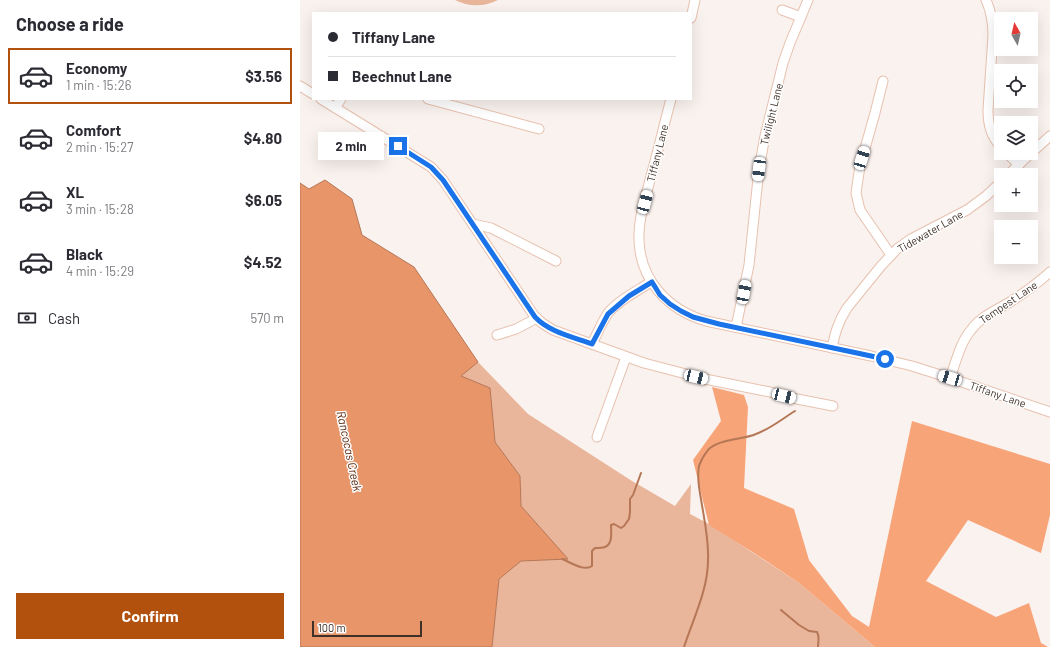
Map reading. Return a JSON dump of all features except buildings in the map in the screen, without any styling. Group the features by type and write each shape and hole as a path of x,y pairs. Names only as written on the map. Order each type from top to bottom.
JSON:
{"street":[{"path":"692,14 696,0"},
{"name":"Twilight Lane","path":"736,327 749,269 758,175 765,136 783,63 790,42 808,0"},
{"path":"986,0 992,17 993,35 988,120 994,138"},
{"path":"782,10 801,17"},
{"path":"300,78 302,86 312,93"},
{"path":"883,80 862,158 856,193 860,210 891,255"},
{"path":"323,100 431,167 443,180 537,318 553,330 662,369 833,406"},
{"path":"336,108 340,100"},
{"path":"432,100 539,129"},
{"name":"Tiffany Lane","path":"671,100 645,202 639,238 642,262 660,295 670,304 699,319 912,366 1050,412"},
{"path":"1038,147 1050,136"},
{"path":"1015,160 1019,164"},
{"path":"1015,168 1023,160"},
{"name":"Tidewater Lane","path":"832,348 836,329 846,308 897,248 967,210 994,189"},
{"path":"473,224 491,228 556,261"},
{"name":"Tempest Lane","path":"950,378 961,347 976,323 1038,283 1050,272"},
{"path":"592,344 608,314 629,296 652,282"},
{"path":"497,336 516,329 537,318"},
{"path":"597,438 626,357"}],"shaded area":[{"path":"455,0 498,0 482,5 471,5"},
{"path":"478,362 528,414 632,481 675,506 691,484 690,514 709,524 799,583 875,647 492,647 499,579 521,561 567,559 521,506 520,476 495,442 490,388 460,376"},
{"path":"712,387 744,395 748,407 744,488 794,509 809,560 852,616 869,627 912,421 1050,464 1050,515 1041,553 968,520 926,581 996,617 1029,603 1041,643 1048,647 875,647 799,583 709,525 693,460 721,421"}],"water":[{"name":"Rancocas Creek","path":"325,180 352,199 362,235 414,267 478,362 461,376 490,388 495,442 520,476 521,506 568,559 521,561 499,579 492,647 300,647 300,183 309,189"}],"waterway":[{"path":"684,647 703,593 707,571 707,537 698,479 699,466 712,446 761,432 795,411"},
{"path":"562,559 585,568 592,566 592,551 595,548 601,548 608,545 611,538 611,525 614,524 621,528 629,519 630,499 633,495 641,473"},
{"path":"781,610 799,625 809,631 817,632 819,638 818,647"}],"route":[{"path":"398,146 431,167 443,180 526,301 535,317 553,330 592,344 608,314 629,296 652,282 660,295 670,304 693,317 719,324 885,359"}]}
